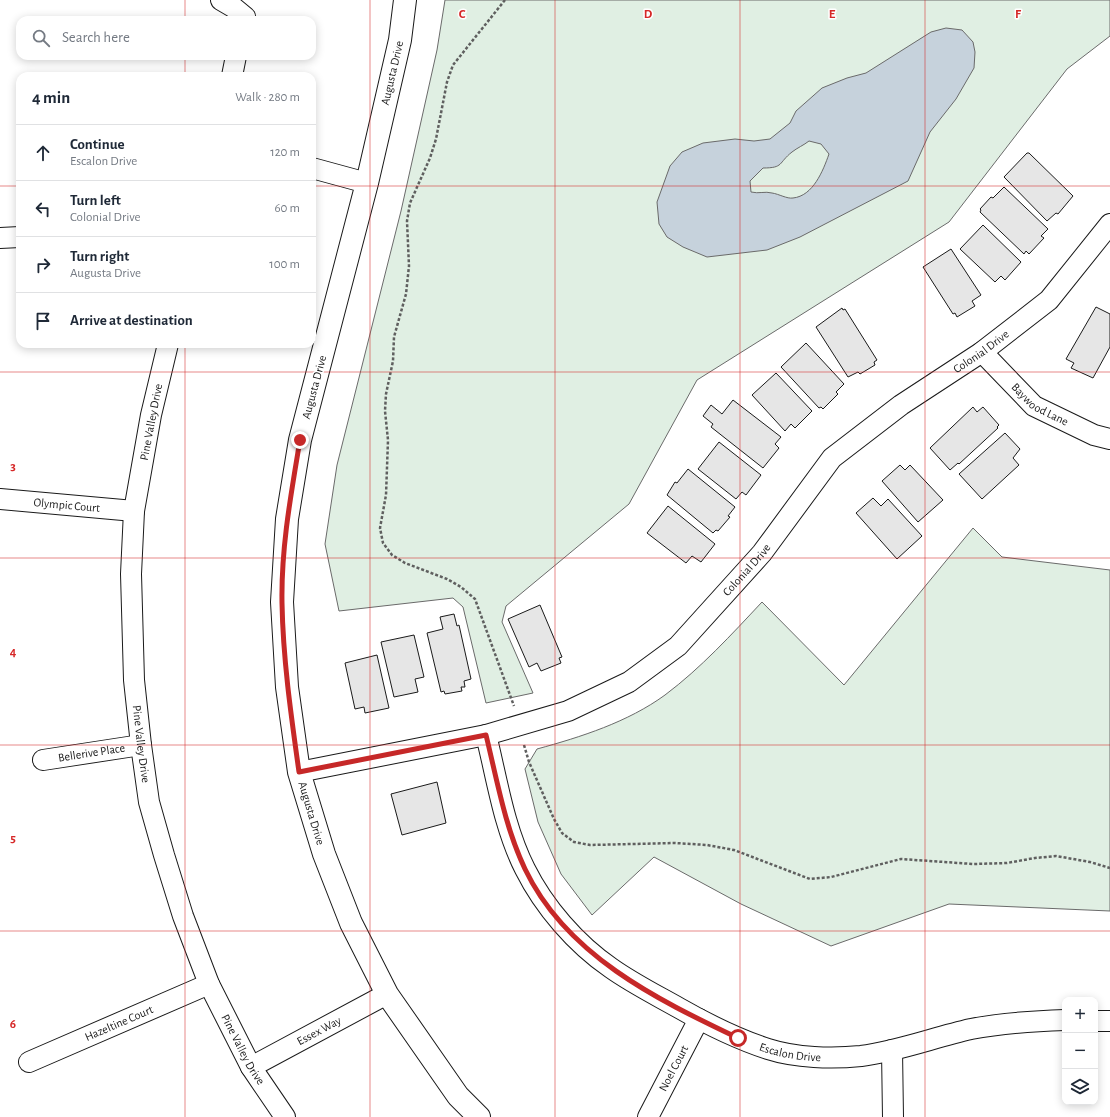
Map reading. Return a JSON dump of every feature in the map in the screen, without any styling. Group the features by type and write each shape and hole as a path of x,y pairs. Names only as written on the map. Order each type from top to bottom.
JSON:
{"street":[{"path":"221,0 233,7 241,16"},
{"name":"Augusta Drive","path":"405,0 400,40 367,182 300,440 287,519 282,602 287,687 299,772 324,854 351,923 386,994 458,1096 479,1117"},
{"path":"233,72 235,60"},
{"path":"316,169 367,182"},
{"name":"Colonial Drive","path":"299,772 486,735 568,711 629,682 678,646 762,553 832,458 901,405 982,352 1049,300 1110,224"},
{"path":"0,238 16,238"},
{"name":"Pine Valley Drive","path":"167,348 151,415 134,511 132,589 134,680 149,802 183,916 209,984 251,1067 285,1117"},
{"name":"Baywood Lane","path":"982,352 1034,406 1094,435 1110,439"},
{"name":"Olympic Court","path":"0,499 134,511"},
{"name":"Escalon Drive","path":"486,735 501,798 515,844 525,869 544,901 587,949 611,968 699,1019 738,1038 769,1049 798,1055 826,1057 861,1056 892,1050 970,1029 1026,1022 1062,1020"},
{"name":"Bellerive Place","path":"43,760 141,745"},
{"name":"Hazeltine Court","path":"29,1062 209,984"},
{"name":"Essex Way","path":"251,1067 386,994"},
{"name":"Noel Court","path":"648,1117 699,1019"},
{"path":"1098,1021 1110,1021"},
{"path":"892,1050 893,1117"}],"path":[{"path":"505,0 453,65 447,82 436,139 430,158 410,203 407,221 409,266 406,294 394,337 393,361 386,394 386,495 380,528 383,543 392,555 405,563 447,579 461,587 475,599 512,697"},
{"path":"529,762 543,796 562,833 574,842 590,845 675,843 707,845 734,850 810,878 831,877 901,859 973,864 1007,863 1056,856 1090,862 1110,868"}],"green space":[{"path":"445,0 1110,0 1110,36 1067,69 949,222 697,380 629,504 506,606 502,622 533,693 486,703 463,607 453,598 339,611 325,544 337,465 401,211 437,50"},
{"path":"973,528 1002,557 1110,570 1110,911 949,904 831,946 741,904 654,857 592,915 561,874 538,822 525,769 537,749 604,728 651,705 678,685 704,662 762,602 844,685"}],"shaded area":[{"path":"946,28 962,30 973,42 975,52 974,68 956,99 930,132 908,181 800,237 767,250 707,257 683,247 667,237 659,224 657,202 670,166 682,152 703,143 735,139 754,141 770,139 790,123 796,111 822,88 847,78 866,73 931,32","holes":["809,141 821,144 829,154 824,168 816,182 806,193 791,198 769,192 751,192 750,181 763,168 778,166 792,152"]}],"building":[{"path":"1027,153 1029,153 1073,196 1058,214 1056,213 1047,221 1004,177"},
{"path":"1004,187 1048,229 1041,236 1044,238 1029,254 1026,251 1024,254 980,212 980,209 991,197 993,198"},
{"path":"983,225 1021,262 1005,280 1001,276 995,282 960,249"},
{"path":"951,249 981,295 972,301 975,306 957,317 955,313 953,314 923,267"},
{"path":"1096,307 1110,314 1110,347 1093,378 1071,368 1074,363 1066,359"},
{"path":"842,308 843,310 845,309 877,360 874,362 875,365 860,374 858,372 848,377 816,327"},
{"path":"806,343 844,384 836,392 838,394 823,409 821,407 819,408 781,367"},
{"path":"776,373 812,411 795,428 791,424 785,431 752,395"},
{"path":"733,400 781,437 775,444 779,448 763,468 711,427 713,424 703,416 711,405 722,414"},
{"path":"973,407 977,412 983,407 999,425 997,427 998,428 959,464 958,463 950,470 930,448"},
{"path":"1005,433 1020,449 1013,458 1019,465 982,499 959,474"},
{"path":"719,442 761,475 746,495 742,492 736,499 698,469"},
{"path":"900,465 905,470 910,465 943,500 918,522 882,481"},
{"path":"688,469 735,507 728,516 730,517 718,531 716,530 713,533 667,495 675,482 677,483"},
{"path":"873,498 881,506 888,499 922,536 897,559 856,513"},
{"path":"668,506 715,544 701,562 692,556 686,563 647,533"},
{"path":"540,605 562,657 559,658 561,663 541,671 537,663 529,667 508,619"},
{"path":"454,614 457,626 459,625 471,679 464,681 465,687 461,687 462,691 445,694 444,691 441,692 427,633 443,629 440,617"},
{"path":"414,635 424,677 415,679 418,692 394,697 381,642"},
{"path":"377,655 389,708 365,713 364,707 355,709 345,663"},
{"path":"437,782 446,823 402,835 391,794"}],"route":[{"path":"300,440 287,519 282,602 287,687 299,772 486,735 501,798 515,844 525,869 544,901 587,949 611,968 650,992 699,1019 738,1038"}]}
